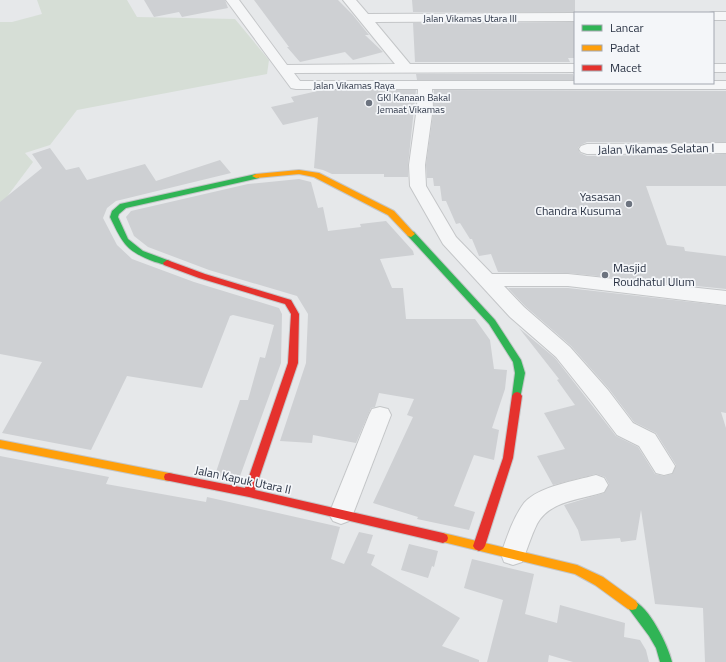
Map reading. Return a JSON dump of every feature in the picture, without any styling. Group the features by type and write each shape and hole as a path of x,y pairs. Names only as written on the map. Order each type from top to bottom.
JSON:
{"street":[{"path":"232,0 284,70"},
{"path":"349,0 406,68"},
{"path":"714,16 726,16"},
{"name":"Jalan Vikamas Utara III","path":"365,18 574,17"},
{"name":"Jalan Vikamas Raya","path":"284,70 574,68"},
{"path":"714,68 726,68"},
{"name":"Jalan Vikamas Raya","path":"284,70 295,83 299,85 425,84 726,86"},
{"path":"425,84 426,107 417,165 418,186 449,240 517,312 563,352 600,396 624,429 647,440 664,466"},
{"name":"Jalan Vikamas Selatan I","path":"587,149 726,148"},
{"path":"249,493 293,363 295,314 288,302 202,276 140,253 125,240 114,217 115,213 123,206 248,177 292,173 316,175 391,213 492,322 518,362 520,373 515,418 508,458 479,546"},
{"path":"487,280 568,280 726,298"},
{"path":"341,514 380,415"},
{"name":"Jalan Kapuk Utara II","path":"0,444 249,493 577,570 612,589 632,606 654,633 664,651 666,662"},
{"path":"513,554 524,526 535,508 557,496 596,485"}],"shaded area":[{"path":"37,0 127,0 137,17 235,19 269,60 267,74 77,110 50,145 25,153 33,162 0,206 0,22 12,22 42,14"}],"building":[{"path":"144,0 225,0 228,8 182,17 179,12 154,17"},
{"path":"254,0 338,0 369,35 365,35 383,52 353,60 345,52 300,62 287,47 289,47"},
{"path":"412,0 575,0 575,12 413,12"},
{"path":"574,22 574,58 568,58 570,62 415,62 413,23"},
{"path":"416,74 573,74 574,77 574,80 417,80"},
{"path":"322,90 416,90 408,177 384,177 384,174 332,174 314,168 318,117 283,125 271,107 294,102 291,97"},
{"path":"434,90 726,91 726,142 587,142 578,148 580,153 587,156 726,154 726,186 646,186 667,245 684,247 685,251 726,256 726,289 568,273 498,272 491,254 479,256 472,239 470,239 460,223 456,224 446,201 442,201 440,186 434,186 433,178 427,178 426,165 434,107"},
{"path":"50,148 66,170 79,167 87,180 145,164 156,181 220,160 231,173 116,201 107,208 103,218 117,245 132,259 194,282 279,308 282,314 281,363 239,479 215,475 240,400 248,400 260,357 265,358 274,325 233,315 230,316 202,388 127,376 91,450 2,433 42,362 0,354 0,202 42,168 32,154"},
{"path":"299,179 311,182 318,208 323,207 328,231 361,227 360,224 386,221 413,251 414,255 380,259 392,288 403,288 406,319 475,319 490,340 494,369 507,370 505,389 492,428 499,430 494,460 474,455 454,506 475,512 469,530 417,519 418,517 373,503 413,417 407,415 414,399 379,393 375,407 371,408 356,443 313,435 312,443 280,441 306,363 308,314 297,296 209,270 148,247 134,236 126,217 131,211 248,184"},
{"path":"508,288 568,288 726,306 726,413 721,412 726,428 726,662 705,662 703,608 655,604 641,510 636,540 621,542 620,538 581,541 578,530 564,505 604,493 609,484 605,477 596,474 553,485 537,456 565,449 544,413 575,405 557,380 559,379 519,328 555,358 616,436 638,447 655,474 664,476 672,474 676,465 656,433 634,422 609,389 571,346 525,306"},
{"path":"0,456 109,477 106,484 206,502 207,497 340,527 331,559 344,564 359,532 373,535 367,553 375,555 371,565 460,618 442,646 479,660 479,662 0,662"},
{"path":"409,544 438,551 434,567 432,566 428,578 401,570"},
{"path":"472,559 534,574 525,614 557,623 560,605 625,623 624,637 640,640 646,650 649,662 573,662 549,655 548,662 487,662 503,600 464,588"}],"traffic: fast":[{"path":"167,263 140,253 125,240 114,217 115,213 123,206 256,176"},
{"path":"411,234 492,322 518,362 520,373 517,396"},
{"path":"632,605 653,632 661,646 666,662"}],"traffic: slow":[{"path":"256,176 299,172 316,175 391,213 411,234"},
{"path":"0,444 169,477"},
{"path":"443,538 577,570 599,581 632,605"}],"traffic: jam":[{"path":"167,263 202,276 288,302 295,314 293,363 249,493"},
{"path":"479,546 508,458 517,396"},
{"path":"169,477 249,493 443,538"}],"place":[{"name":"GKI Kanaan Bakal Jemaat Vikamas","path":"369,103"},
{"name":"Yasasan Chandra Kusuma","path":"629,204"},
{"name":"Masjid Roudhatul Ulum","path":"605,275"}]}
